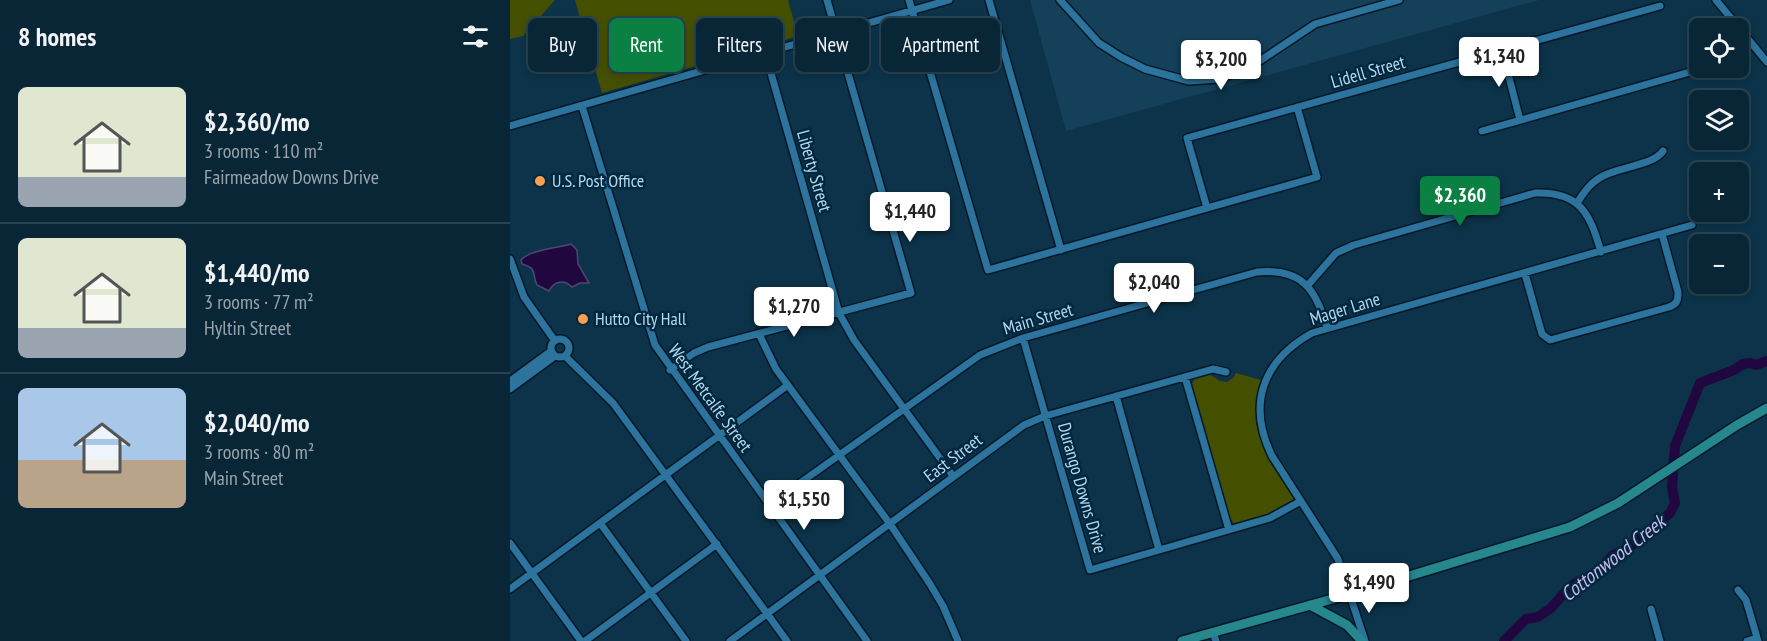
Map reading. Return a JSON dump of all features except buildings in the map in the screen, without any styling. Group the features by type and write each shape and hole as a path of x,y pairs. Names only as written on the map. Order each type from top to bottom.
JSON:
{"main road":[{"path":"1182,641 1215,636 1570,527 1618,503 1696,451 1767,408"},
{"path":"1310,605 1347,625 1363,641"}],"street":[{"path":"827,0 833,18"},
{"path":"909,0 988,270 1317,177 1297,107"},
{"path":"869,23 949,0"},
{"path":"989,0 1061,250"},
{"path":"1060,0 1099,42 1121,57 1145,69 1189,81 1218,79 1239,72 1315,24 1399,0"},
{"path":"1716,0 1731,18"},
{"name":"Lidell Street","path":"1207,208 1187,138 1660,6"},
{"path":"1749,41 1767,62"},
{"path":"1502,50 1520,120"},
{"path":"510,126 697,72"},
{"name":"Liberty Street","path":"771,72 839,313 854,340 953,476"},
{"path":"670,370 694,353 708,347 911,292 848,72"},
{"path":"1482,131 1689,72"},
{"name":"West Metcalfe Street","path":"582,106 654,345 867,641"},
{"path":"1576,203 1585,191 1603,176 1656,158 1664,151"},
{"path":"1328,328 1317,297 1308,285 1336,253 1370,239 1535,193 1554,193 1576,203 1593,225 1601,252"},
{"name":"Mager Lane","path":"1363,641 1338,559 1272,456 1261,428 1261,394 1277,360 1288,349 1312,333 1692,225"},
{"path":"1525,274 1542,334 1550,340 1669,307 1678,300 1678,292 1662,234"},
{"path":"510,259 524,297 555,340"},
{"name":"Main Street","path":"769,505 980,355 1023,339 1257,272 1278,271 1296,277 1308,285"},
{"path":"759,334 770,360 890,524 930,584 943,606 958,641"},
{"path":"561,339 567,342 569,348 566,356 560,358 553,354 551,345 555,340 561,339"},
{"name":"Durango Downs Drive","path":"1023,339 1090,570 1280,514 1301,501"},
{"path":"510,381 553,354"},
{"path":"510,390 553,354"},
{"path":"566,356 606,395 787,641"},
{"name":"East Street","path":"730,641 1024,425 1213,369 1226,372"},
{"path":"1185,377 1229,530"},
{"path":"510,589 788,385"},
{"path":"1116,396 1159,550"},
{"path":"600,523 686,641"},
{"path":"510,543 583,641 717,544"},
{"path":"1738,590 1746,600 1758,640 1747,641"},
{"path":"1651,609 1660,641"}],"shaded area":[{"path":"1030,0 1539,0 1066,131"},
{"path":"571,244 577,250 578,264 589,283 580,283 572,287 559,282 549,291 537,285 533,270 522,264 521,260 530,254"}],"green space":[{"path":"510,0 555,0 539,18 528,18 528,30 523,36 510,39"},
{"path":"575,0 788,0 795,25 795,37 783,40 783,18 696,18 696,66 684,69 684,18 609,18 609,72 674,72 602,93 596,72 597,18 580,18"},
{"path":"1236,373 1261,380 1257,398 1257,428 1267,455 1293,496 1293,500 1278,511 1234,524 1230,518 1192,384 1195,378 1209,374 1220,381 1227,382"}],"waterway":[{"name":"Cottonwood Creek","path":"1504,641 1526,619 1538,617 1551,608 1574,584 1595,575 1612,556 1631,546 1670,513 1675,503 1672,487 1675,446 1700,383 1734,370 1743,364 1756,365 1767,361"}],"place":[{"name":"U.S. Post Office","path":"540,181"},
{"name":"Hutto City Hall","path":"583,319"}]}
